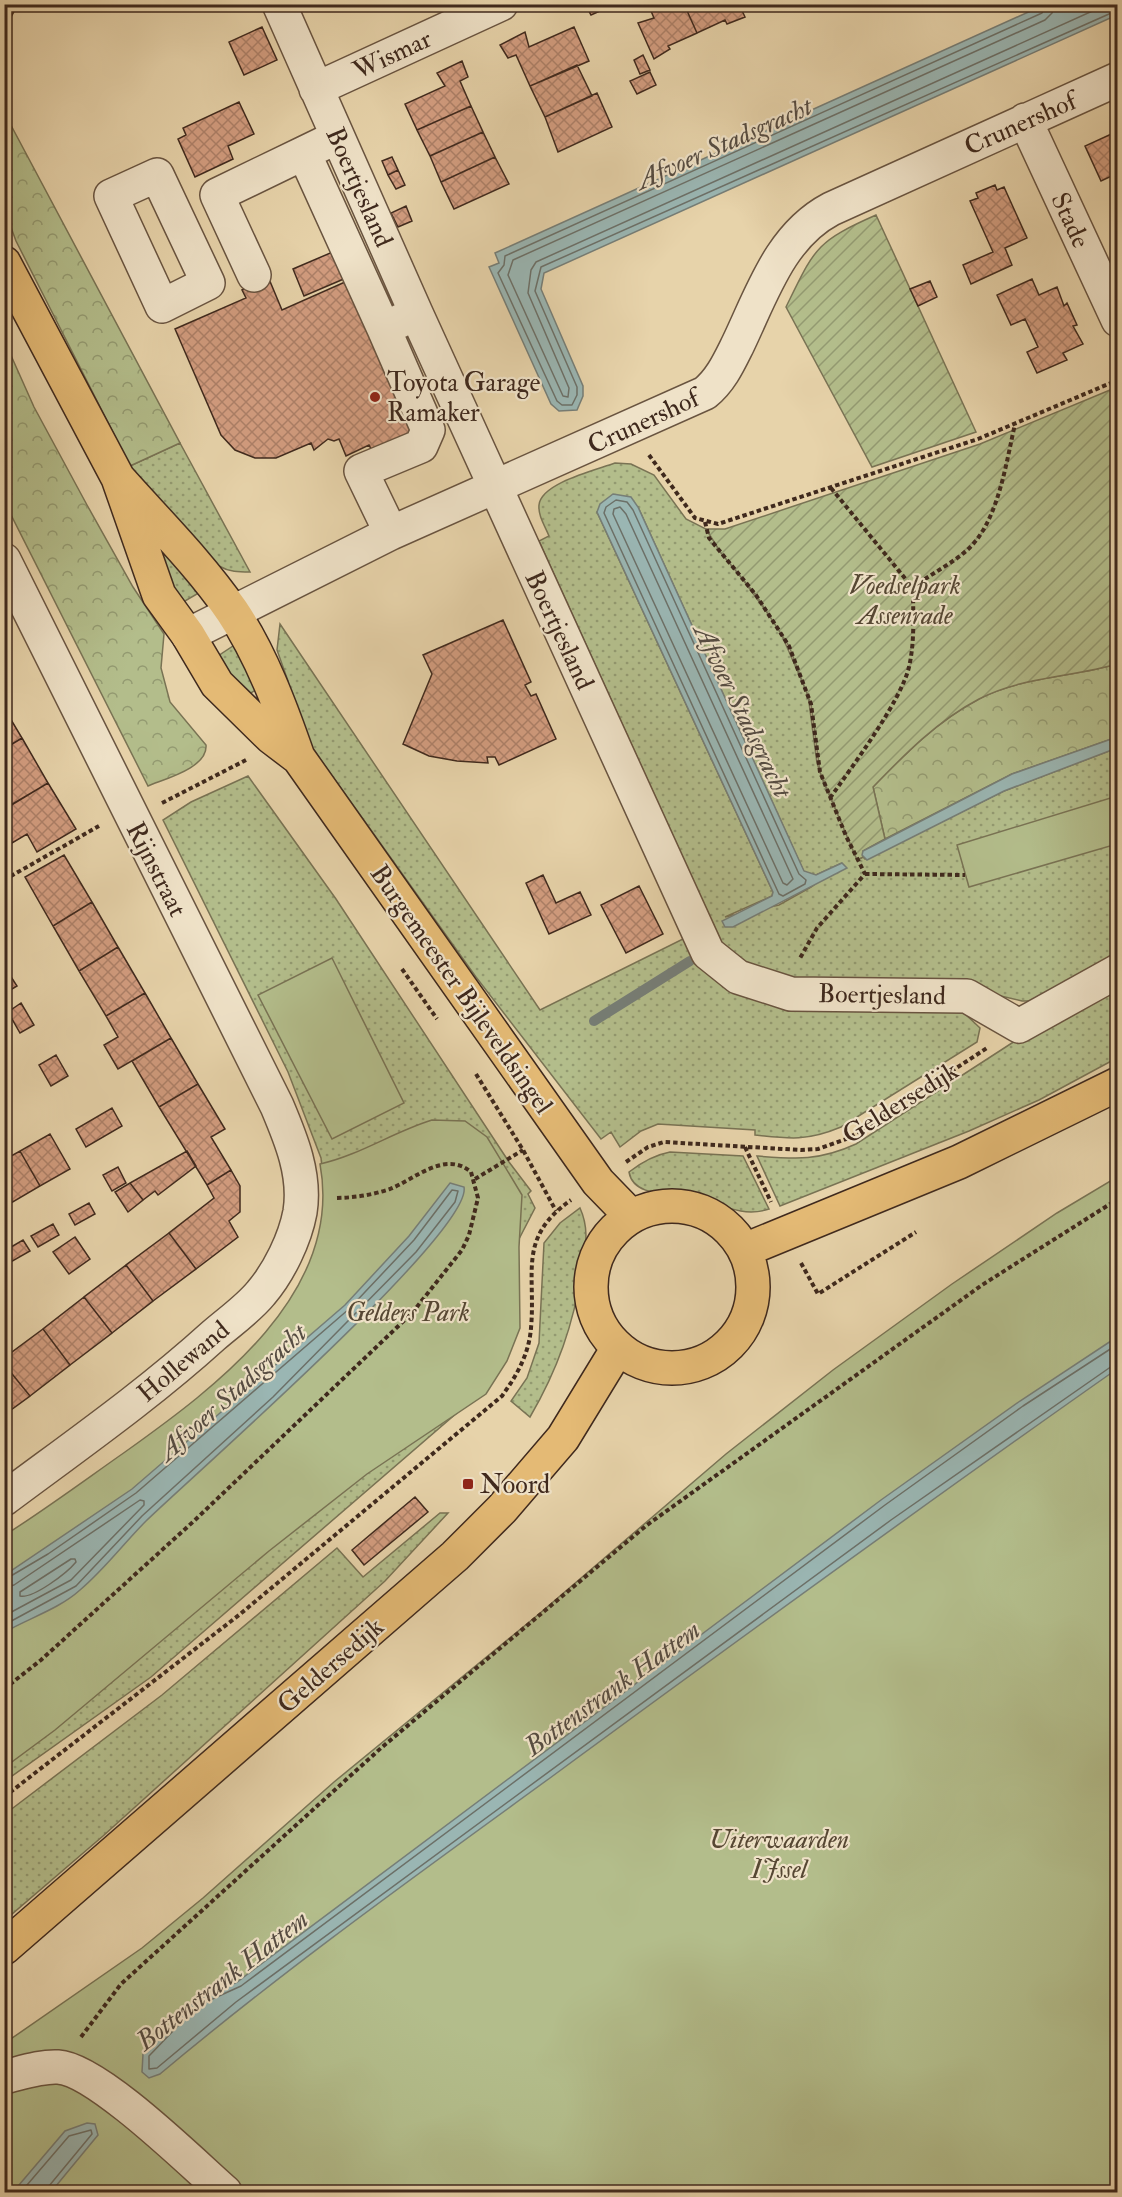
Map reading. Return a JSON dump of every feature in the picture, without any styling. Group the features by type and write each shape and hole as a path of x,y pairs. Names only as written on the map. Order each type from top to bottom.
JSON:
{"main road":[{"name":"Burgemeester Bijleveldsingel","path":"4,263 118,478 159,595 188,635 217,684 271,737 298,757"},
{"name":"Burgemeester Bijleveldsingel","path":"118,478 192,559 233,613 271,687 298,757 598,1182 631,1216"},
{"path":"745,1250 959,1162 1118,1084"},
{"path":"662,1206 695,1208 724,1224 745,1250 754,1281 749,1313 734,1341 708,1360 677,1369 646,1364 618,1348 605,1334 596,1317 591,1298 591,1279 595,1260 603,1242 615,1227 631,1216 662,1206"},
{"name":"Geldersedijk","path":"4,1948 455,1556 502,1509 563,1438 618,1348"}],"street":[{"name":"Boertjesland","path":"279,4 416,314 708,953 738,977 791,994 967,996 1019,1026"},
{"name":"Wismar","path":"316,89 501,4"},
{"name":"Crunershof","path":"188,635 391,533 699,397 714,385 727,366 777,264 802,228 831,209 1118,79"},
{"name":"Stade","path":"1025,120 1118,320"},
{"path":"254,275 218,195 337,136"},
{"path":"304,153 428,430 421,446 361,471 391,533"},
{"path":"197,258 238,240"},
{"path":"384,329 416,314"},
{"name":"Rijnstraat","path":"4,560 277,1106 289,1135 301,1188"},
{"path":"1019,1026 1118,971"},
{"name":"Hollewand","path":"4,1499 122,1412 191,1356 261,1293 284,1257 294,1233 301,1188"},
{"path":"4,2077 58,2067 81,2072 105,2088 225,2193"}],"path":[{"path":"629,428 695,518 718,524 978,439 1118,380"},
{"path":"913,588 965,552 982,536 992,513 1015,423"},
{"path":"830,798 886,713 909,669 913,635 913,588 831,488"},
{"path":"705,522 709,538 756,595 779,628 793,656 811,704 817,763 830,798 865,874"},
{"path":"4,880 106,821 251,757 243,750"},
{"path":"791,994 799,960 812,935 865,874 965,875"},
{"name":"Geldersedijk","path":"598,1182 648,1147 664,1142 801,1150 833,1144 849,1138 1019,1026"},
{"name":"Burgemeester Bijleveldsingel","path":"4,1797 239,1615 502,1396 520,1368 527,1350 531,1330 532,1253 536,1237 556,1211 523,1150 475,1179"},
{"path":"4,1689 40,1660 195,1520 412,1313 465,1245 477,1210 475,1179 461,1165 444,1163 372,1194 339,1198 301,1188"},
{"path":"58,2067 121,1984 381,1748 647,1525 982,1285 1118,1199"}],"green space":[{"path":"5,114 180,443 130,466 16,241 5,211"},
{"path":"876,215 976,432 872,467 786,307 811,259 819,249 840,232"},
{"path":"5,342 34,407 87,505 133,587 164,634 161,668 170,702 206,745 205,753 193,766 184,772 148,786 5,503"},
{"name":"Voedselpark Assenrade","path":"1110,390 1118,409 1117,664 1012,686 979,699 949,717 910,750 873,787 885,839 863,851 863,857 857,860 820,772 811,704 789,646 756,595 721,553 706,529 725,529 980,444"},
{"path":"180,443 250,572 223,568 208,559 158,506 130,466"},
{"path":"615,463 631,464 654,475 686,519 706,529 779,629 808,695 817,763 823,781 858,860 863,857 865,859 1004,791 1117,748 1117,955 1042,1001 1022,1001 988,993 776,979 758,975 724,948 539,541 549,536 540,513 539,505 542,497 549,490 571,478","holes":["638,507 804,872 816,875 842,863 811,887 779,905 725,917 772,896 773,892 597,512"]},
{"path":"151,533 202,591 180,604"},
{"path":"280,624 540,1010 693,934 723,977 962,1011 980,1028 977,1042 841,1127 819,1135 799,1138 779,1137 755,1135 755,1130 658,1124 641,1131 620,1147 611,1132 601,1139 476,977 298,728 281,685 288,681 277,650"},
{"path":"236,644 261,687 244,697 215,658"},
{"path":"1117,664 1117,737 1012,774 885,839 873,787 910,750 949,717 979,699 1012,686"},
{"path":"248,776 336,899 509,1162 531,1191 528,1194 535,1208 518,1241 488,1386 151,1677 5,1781 5,1745 392,1346 323,1178 321,1158 288,1072 163,820 191,802"},
{"path":"1117,796 1117,844 969,887 957,845"},
{"path":"332,958 404,1103 332,1139 258,995"},
{"path":"1117,985 1117,1058 1039,1100 969,1131 780,1206 757,1156 807,1158 843,1150 856,1144 1015,1041"},
{"name":"Gelders Park","path":"432,1120 465,1121 487,1137 522,1195 519,1247 520,1328 507,1361 486,1394 367,1474 269,1551 55,1730 5,1767 5,1535 125,1452 197,1398 266,1332 293,1295 312,1254 322,1211 320,1164 349,1155"},
{"path":"670,1152 743,1156 769,1209 741,1211 688,1195 647,1191 632,1181 629,1172 648,1159"},
{"name":"Uiterwaarden IJssel","path":"1117,1177 1117,2192 5,2192 5,2043 142,1948 203,1898 334,1782 539,1614 726,1454 833,1370 952,1284 1057,1213"},
{"path":"580,1208 585,1224 586,1239 574,1310 549,1382 530,1417 511,1401 527,1378 539,1343 544,1243 560,1223"},
{"path":"440,1513 448,1513 385,1581 103,1836 5,1920 5,1814 162,1695 337,1548 363,1577"}],"water":[{"path":"1046,4 1117,5 1117,15 544,273 541,289 583,386 583,396 577,410 559,411 551,404 489,267 499,263 495,253"},
{"path":"613,494 631,497 638,507 804,871 816,875 842,863 847,868 733,927 725,927 722,921 772,896 773,892 597,512 600,504"},
{"path":"1117,737 1117,748 1004,791 867,860 862,855 863,851 1012,774"},
{"path":"450,1183 464,1187 455,1212 424,1252 379,1301 146,1521 89,1582 63,1603 5,1632 5,1575 132,1489 345,1305 409,1236"},
{"path":"1117,1337 1117,1369 832,1572 402,1886 255,1997 160,2074 149,2078 142,2072 143,2054 194,2001 237,1982 881,1500 1020,1401"},
{"path":"87,2123 95,2124 98,2135 51,2192 13,2192 65,2131"}],"building":[{"path":"4,4 18,4 11,17 4,19"},
{"path":"585,4 605,4 607,8 591,15"},
{"path":"648,4 684,4 697,33 668,46 670,49 654,59 638,23 654,18"},
{"path":"684,4 739,4 745,17 727,24 725,20 697,33"},
{"path":"262,27 277,60 244,75 229,42"},
{"path":"574,27 589,61 530,86 516,55 508,58 500,45 525,32 529,47"},
{"path":"643,55 650,70 640,74 634,60"},
{"path":"462,61 468,77 460,81 471,106 417,130 405,104 445,86 437,73"},
{"path":"577,65 592,96 545,117 530,86"},
{"path":"650,72 656,85 637,94 630,81"},
{"path":"597,93 612,127 558,152 545,117"},
{"path":"239,102 254,134 228,146 233,159 195,177 178,139 186,135 183,128"},
{"path":"471,106 483,132 430,156 417,130"},
{"path":"1118,131 1118,173 1101,181 1085,146"},
{"path":"483,132 495,157 441,182 430,156"},
{"path":"392,157 398,170 388,175 382,161"},
{"path":"495,157 509,184 454,209 441,182"},
{"path":"398,170 405,185 396,189 388,175"},
{"path":"995,185 997,190 1004,187 1027,238 1005,248 1012,265 971,284 963,265 993,252 970,201 978,198 976,193"},
{"path":"406,206 412,221 398,227 391,213"},
{"path":"342,248 353,275 304,296 293,269"},
{"path":"354,278 429,448 381,469 369,445 346,456 339,439 334,441 328,439 314,450 311,443 276,458 255,458 235,450 221,435 175,329 246,298 242,290 269,279 282,310"},
{"path":"1032,279 1039,295 1057,287 1064,306 1067,303 1077,325 1073,326 1083,344 1063,353 1067,360 1037,373 1027,352 1038,347 1025,319 1011,325 997,295"},
{"path":"930,281 937,297 918,306 910,289"},
{"path":"503,620 531,682 525,685 531,696 536,694 556,739 499,765 495,757 487,757 488,763 457,761 429,756 403,744 432,674 423,655"},
{"path":"4,708 22,738 4,749"},
{"path":"22,738 48,783 10,806 4,797 4,749"},
{"path":"48,783 76,829 37,852 27,834 12,843 4,831 4,809"},
{"path":"64,855 92,902 53,926 25,877"},
{"path":"543,875 556,903 580,892 591,915 549,934 526,883"},
{"path":"639,886 663,934 626,953 601,905"},
{"path":"92,902 118,947 79,971 53,926"},
{"path":"118,947 145,993 106,1016 79,971"},
{"path":"4,966 17,986 4,994"},
{"path":"145,993 171,1038 118,1069 104,1045 118,1037 106,1016"},
{"path":"21,1003 34,1025 20,1033 8,1012"},
{"path":"171,1038 198,1084 159,1107 132,1061"},
{"path":"56,1055 68,1076 51,1086 39,1065"},
{"path":"198,1084 225,1129 211,1137 231,1170 207,1185 159,1107"},
{"path":"112,1108 122,1126 86,1147 76,1129"},
{"path":"50,1134 70,1169 40,1186 20,1151"},
{"path":"20,1151 40,1186 11,1203 4,1190 4,1160"},
{"path":"187,1151 196,1166 158,1195 155,1191 143,1200 130,1183"},
{"path":"118,1167 126,1183 112,1191 103,1175"},
{"path":"231,1170 240,1186 240,1212 229,1221 238,1237 196,1269 169,1233 214,1198 207,1185"},
{"path":"130,1183 143,1200 128,1212 115,1192"},
{"path":"4,1190 11,1203 4,1207"},
{"path":"89,1203 95,1214 75,1225 69,1214"},
{"path":"53,1224 59,1235 38,1247 31,1236"},
{"path":"169,1233 196,1269 153,1301 126,1265"},
{"path":"75,1237 90,1259 69,1274 53,1252"},
{"path":"23,1240 30,1251 9,1263 4,1251"},
{"path":"126,1265 153,1301 112,1333 84,1297"},
{"path":"84,1297 112,1333 70,1365 43,1329"},
{"path":"43,1329 70,1365 30,1396 4,1364 4,1358"},
{"path":"4,1364 30,1396 4,1415"},
{"path":"415,1497 428,1512 364,1565 352,1550"}],"waterway":[{"name":"Afvoer Stadsgracht","path":"594,1021 690,961"}],"place":[{"name":"Toyota Garage Ramaker","path":"375,397"},
{"name":"Noord","path":"468,1484"}],"water label":[{"name":"Bottenstrank Hattem","path":"612,1688"},
{"name":"Bottenstrank Hattem","path":"222,1980"}]}
